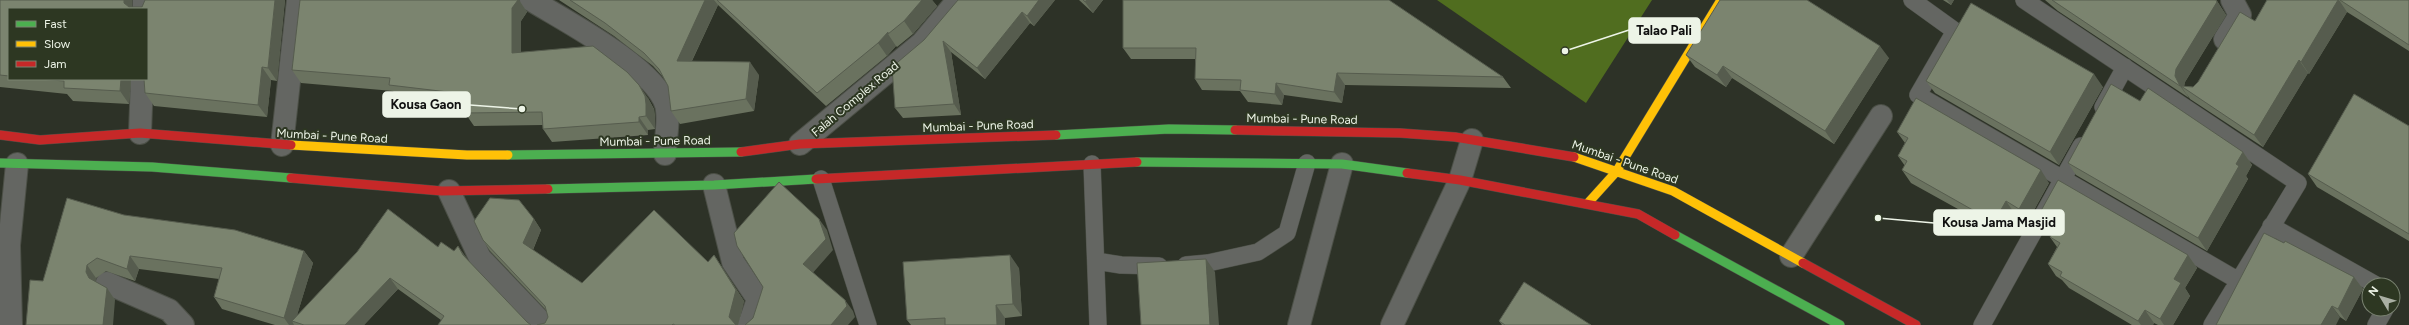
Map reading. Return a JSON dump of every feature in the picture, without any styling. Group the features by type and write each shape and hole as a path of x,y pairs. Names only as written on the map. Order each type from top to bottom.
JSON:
{"main road":[{"path":"1588,203 1616,172 1721,0"},
{"name":"Mumbai - Pune Road","path":"0,135 40,140 140,133 282,145 467,155 747,152 800,144 1008,138 1169,129 1400,133 1472,140 1565,154 1673,191 1916,325"},
{"path":"8,164 152,167 449,191 714,185 1132,162 1342,164 1460,180 1588,203 1638,214 1840,325"}],"street":[{"path":"282,145 298,0"},
{"path":"531,0 600,42 648,78 661,94 666,106 665,154"},
{"name":"Falah Complex Road","path":"800,144 922,42 958,0"},
{"path":"2216,55 2240,15 2232,0"},
{"path":"140,133 142,80"},
{"path":"1792,256 1881,116"},
{"path":"1392,325 1460,180 1472,140"},
{"path":"8,164 12,325"},
{"path":"1299,325 1342,164"},
{"path":"714,185 733,262 758,299 749,325"},
{"path":"449,191 480,258 544,325"},
{"path":"107,283 169,310 183,325"}],"lane":[{"path":"1912,0 1955,31 1918,95 2239,281"},
{"path":"2024,0 2298,183 2212,325"},
{"path":"1982,325 2125,67"},
{"path":"1096,261 1121,265 1159,266 1208,263 1258,252 1287,233 1307,163"},
{"path":"1092,164 1098,325"},
{"path":"821,179 868,325"},
{"path":"2271,226 2362,277"}],"shaded area":[{"path":"1437,0 1652,0 1586,103"}],"building":[{"path":"0,0 124,0 124,3 129,7 142,7 145,0 275,0 268,68 262,67 258,105 145,93 144,80 148,80 148,8 8,8 8,76 0,75"},
{"path":"300,0 518,0 512,8 512,53 593,46 627,72 639,85 645,96 646,116 639,117 639,122 543,129 542,112 465,113 465,94 389,85 390,78 292,70"},
{"path":"570,0 705,0 677,61 750,62 746,99 671,111 668,86 659,69 644,53 605,23"},
{"path":"717,0 922,0 904,21 888,34 888,32 878,43 817,93"},
{"path":"958,0 1039,0 1027,16 1022,12 977,68 943,41 954,104 895,108 892,67 924,40"},
{"path":"1123,0 1389,0 1503,77 1337,73 1334,92 1276,83 1275,94 1240,90 1241,80 1195,79 1196,48 1123,48"},
{"path":"1720,0 1807,0 1880,46 1825,131 1723,66 1717,75 1686,55"},
{"path":"2052,0 2216,0 2217,2 2176,69 2175,76 2180,86"},
{"path":"2267,0 2338,0 2301,62 2299,60 2254,135 2181,86 2193,87 2198,82 2240,12 2255,21"},
{"path":"2340,0 2409,0 2409,45"},
{"path":"1971,3 2094,74 2050,152 1926,81"},
{"path":"52,80 121,80 120,91 64,88 64,81"},
{"path":"2111,84 2140,101 2148,88 2243,152 2236,164 2239,166 2198,238 2068,163"},
{"path":"2354,94 2409,126 2409,234 2308,174"},
{"path":"1916,98 2041,170 2019,209 2006,201 1994,222 1902,170 1907,161 1898,156 1908,138 1897,132"},
{"path":"2058,180 2188,255 2174,279 2181,283 2160,319 2145,310 2138,321 2060,276 2062,272 2048,264 2060,243 2050,237 2055,229 2037,218"},
{"path":"779,182 819,219 826,239 803,264 845,300 847,306 831,325 745,325 753,318 763,287 737,246 734,233"},
{"path":"67,198 124,215 235,230 304,251 284,318 214,297 222,268 130,256 127,269 97,258 87,265 86,272 89,278 107,288 103,325 26,325 30,280 43,281"},
{"path":"490,198 519,200 534,219 523,243 582,283 654,210 708,262 714,255 736,290 729,317 736,325 537,325 545,323 548,317 545,306 483,240 474,221"},
{"path":"388,209 438,247 441,242 454,251 458,246 463,255 531,325 438,325 444,316 390,278 345,325 304,325 292,321 357,252"},
{"path":"2264,233 2284,243 2285,241 2354,277 2338,309 2332,306 2321,325 2216,325"},
{"path":"1010,255 1013,304 996,305 997,325 945,325 945,318 907,320 903,262"},
{"path":"1206,259 1210,325 1141,325 1137,263"},
{"path":"1524,282 1591,325 1505,325 1499,321"}],"traffic: fast":[{"path":"1056,135 1169,129 1235,130"},
{"path":"508,155 741,152"},
{"path":"1137,162 1342,164 1407,173"},
{"path":"0,163 152,167 291,178"},
{"path":"548,189 714,185 816,179"},
{"path":"1675,235 1840,325"}],"traffic: slow":[{"path":"1588,203 1616,172 1721,0"},
{"path":"291,145 467,155 508,155"},
{"path":"1574,157 1673,191 1803,263"}],"traffic: jam":[{"path":"1235,130 1400,133 1455,137 1574,157"},
{"path":"0,135 40,140 140,133 291,145"},
{"path":"741,152 800,144 1056,135"},
{"path":"816,179 1137,162"},
{"path":"1407,173 1460,180 1638,214 1675,235"},
{"path":"291,178 442,191 548,189"},
{"path":"1803,263 1916,325"}],"place":[{"name":"Talao Pali","path":"1565,51"},
{"name":"Kousa Gaon","path":"522,109"},
{"name":"Kousa Jama Masjid","path":"1878,218"}]}
